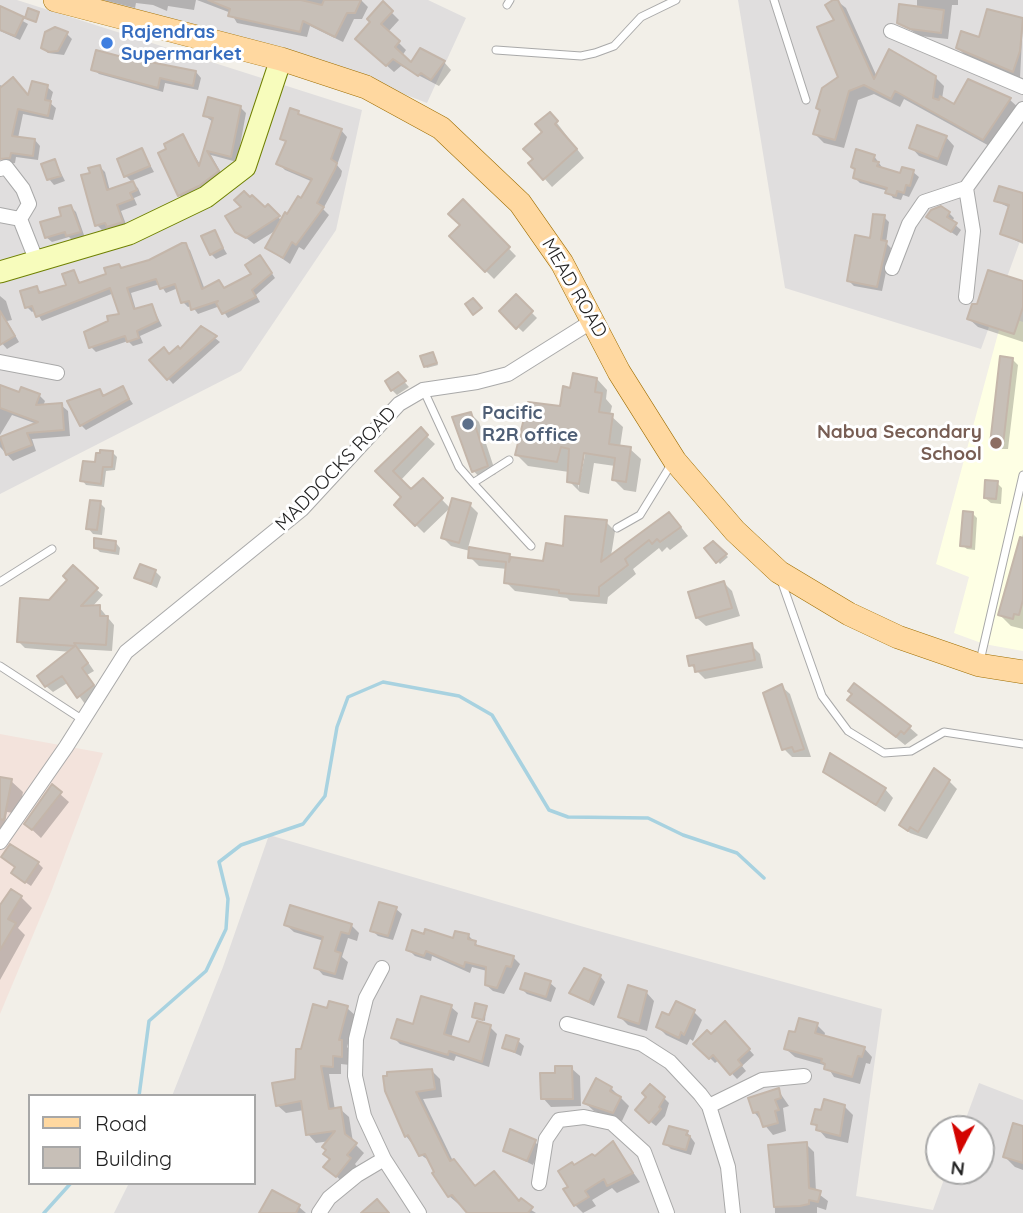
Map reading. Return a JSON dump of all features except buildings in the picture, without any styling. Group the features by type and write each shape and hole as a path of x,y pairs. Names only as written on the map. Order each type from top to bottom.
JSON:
{"main road":[{"name":"MEAD ROAD","path":"55,0 281,59 366,87 441,128 479,161 520,203 562,263 620,372 675,461 735,531 779,572 849,614 898,637 979,665 1023,673"},
{"path":"0,272 129,234 206,198 245,167 281,59"}],"street":[{"path":"891,31 1023,87"},
{"path":"892,268 909,224 924,202 966,188 1023,109"},
{"path":"0,169 6,167 23,189 29,204 20,219"},
{"path":"966,188 973,231 966,297"},
{"path":"0,215 20,219"},
{"path":"20,219 37,262"},
{"name":"MADDOCKS ROAD","path":"0,842 66,747 126,652 302,509 399,404 423,390 478,382 509,374 594,320"},
{"path":"0,362 57,373"},
{"path":"382,968 366,998 356,1039 355,1076 364,1116 384,1158 419,1213"},
{"path":"567,1024 642,1044 670,1062 709,1106 728,1167 733,1213"},
{"path":"709,1106 762,1080 804,1076"},
{"path":"539,1183 546,1139 559,1120 584,1117 612,1123 644,1152 667,1213"},
{"path":"319,1213 329,1198 384,1158"}],"lane":[{"path":"496,50 581,56 594,53 614,47 641,17 676,0"},
{"path":"774,0 806,100"},
{"path":"423,390 459,467 531,546"},
{"path":"473,483 509,460"},
{"path":"617,528 640,515 665,471 675,461"},
{"path":"979,665 1023,475"},
{"path":"0,582 52,549"},
{"path":"779,572 822,696 848,731 884,753 911,751 944,732 993,737 1023,744"},
{"path":"0,666 83,720"}],"shaded area":[{"path":"0,0 17,0 362,110 336,230 241,371 0,494"},
{"path":"74,0 428,0 466,18 427,103 282,47"},
{"path":"738,0 1023,0 1023,233 981,349 785,288"},
{"name":"Nabua Secondary School","path":"1003,315 1023,322 1023,651 984,644 954,633 969,577 936,564"},
{"path":"0,734 103,753 51,892 0,1014"},
{"path":"269,835 584,927 882,1009 856,1196 933,1210 942,1185 995,1185 995,1115 967,1115 979,1083 1023,1100 1023,1213 114,1213 128,1185 256,1185 256,1094 173,1094 223,967"}],"waterway":[{"path":"139,1094 149,1021 206,971 226,929 228,899 219,862 241,845 303,824 325,796 337,727 348,697 383,682 459,696 492,715 549,810 568,817 648,818 683,835 737,853 764,878"},
{"path":"44,1213 69,1185"}],"place":[{"name":"Rajendras Supermarket","path":"107,43"},
{"name":"Pacific R2R office","path":"468,424"},
{"name":"Nabua Secondary School","path":"996,443"}]}
